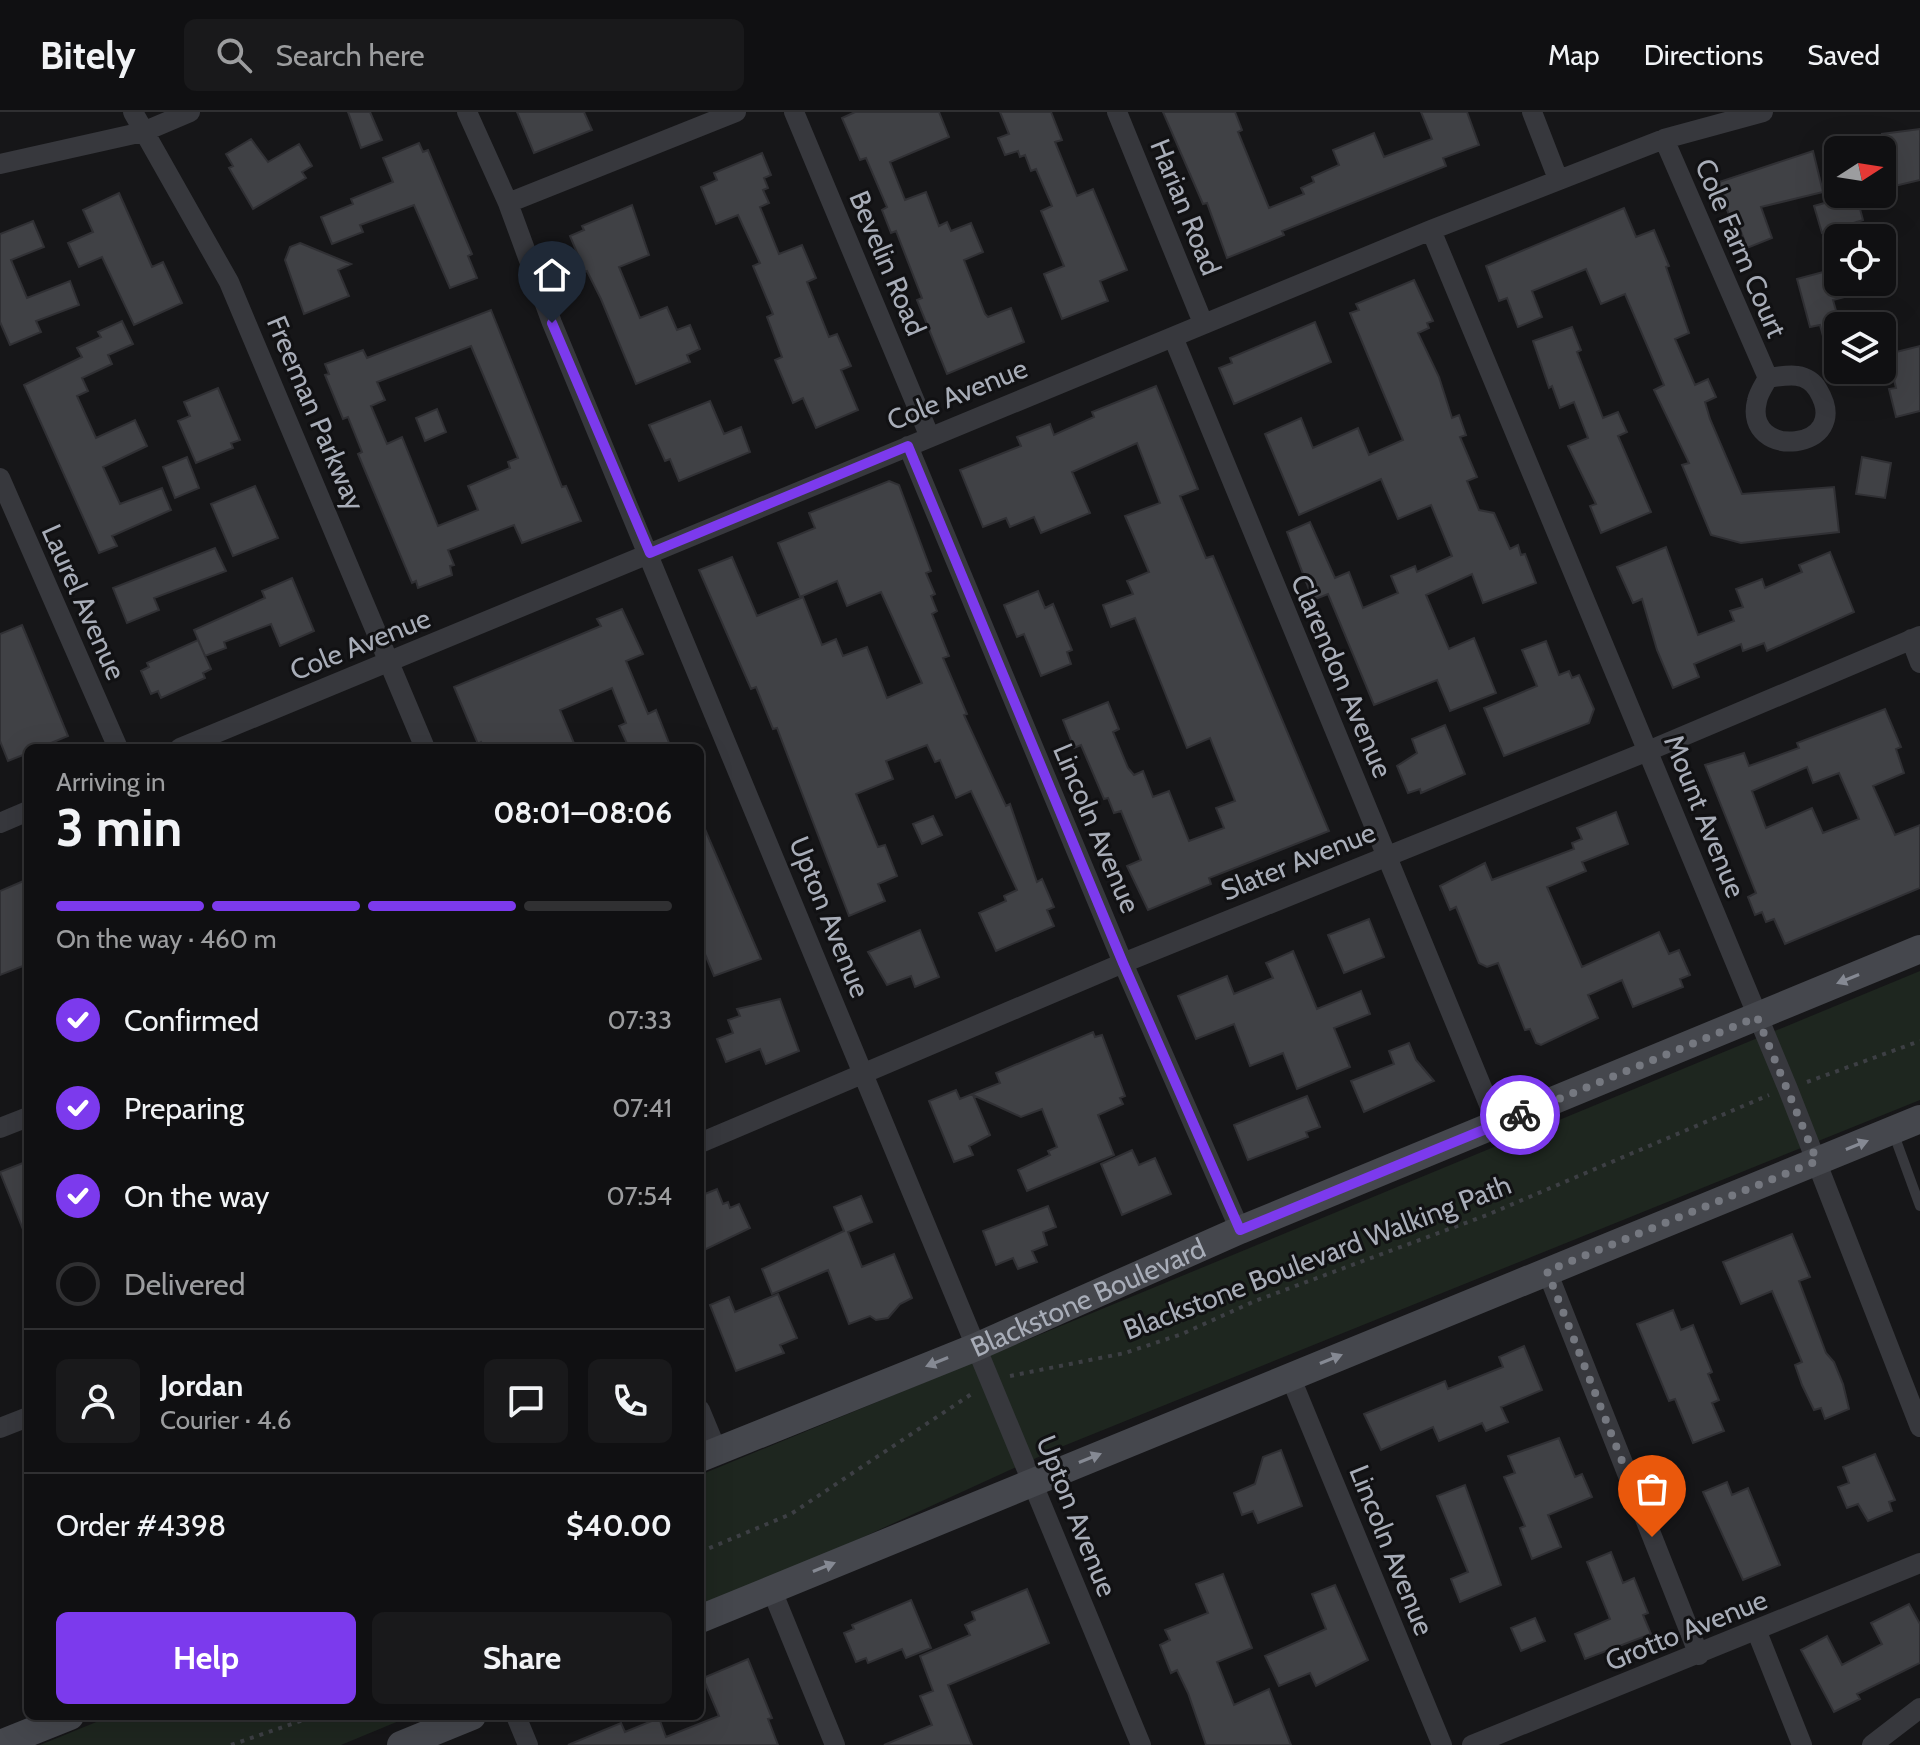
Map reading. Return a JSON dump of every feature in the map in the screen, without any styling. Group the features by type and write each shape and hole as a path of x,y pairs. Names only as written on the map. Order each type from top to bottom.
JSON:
{"main road":[{"name":"Blackstone Boulevard","path":"708,1455 976,1347 1240,1230 1920,949"},
{"path":"704,1617 1920,1119"},
{"path":"0,1744 60,1720"},
{"path":"401,1745 462,1720"}],"street":[{"name":"Freeman Parkway","path":"133,112 207,237 229,282 423,744"},
{"path":"0,164 143,132 190,112"},
{"name":"Upton Avenue","path":"467,112 508,203 552,323 650,553 1141,1745"},
{"path":"508,203 736,112"},
{"name":"Bevelin Road","path":"794,112 929,435"},
{"name":"Harian Road","path":"1117,112 1203,323"},
{"path":"1532,112 1558,179"},
{"name":"Cole Avenue","path":"190,744 390,663 929,435 1431,230 1664,139 1763,112"},
{"name":"Cole Farm Court","path":"1664,139 1768,378"},
{"name":"Mount Avenue","path":"1431,230 1788,1089 1920,1427"},
{"name":"Clarendon Avenue","path":"1173,337 1497,1124"},
{"name":"Lincoln Avenue","path":"908,446 1123,963 1240,1230"},
{"name":"Laurel Avenue","path":"0,478 116,744"},
{"path":"1915,638 1920,663"},
{"name":"Slater Avenue","path":"704,1141 1123,963 1648,751 1915,638"},
{"path":"0,823 24,813"},
{"path":"0,1128 24,1119"},
{"path":"1547,1271 1699,1655"},
{"name":"Lincoln Avenue","path":"1290,1376 1442,1745"},
{"path":"0,1428 24,1419"},
{"path":"704,1432 708,1455"},
{"name":"Grotto Avenue","path":"1472,1745 1757,1632 1920,1563"},
{"path":"771,1588 835,1745"},
{"path":"1757,1632 1802,1745"},
{"path":"1872,1745 1920,1708"},
{"path":"518,1720 528,1745"}],"lane":[{"path":"1893,1130 1919,1201"}],"path":[{"name":"Blackstone Boulevard Walking Path","path":"704,1550 791,1514 955,1402 992,1383 1051,1365 1125,1353 1182,1334 1255,1301 1487,1215 1750,1102 1920,1041"},
{"path":"231,1745 303,1720"}],"shaded area":[{"path":"1920,971 1920,1100 1056,1449 767,1581 704,1605 704,1473"},
{"path":"101,1720 401,1720 341,1745 40,1745"}],"building":[{"path":"348,112 370,112 382,140 361,148"},
{"path":"517,112 584,112 592,130 534,153"},
{"path":"855,112 939,112 949,137 890,162 905,200 926,192 939,226 947,222 951,231 971,223 983,252 964,260 985,314 988,317 1011,308 1024,342 947,374 917,300 922,298 896,231 891,233 882,210 887,207 866,158 860,160 842,118"},
{"path":"1000,112 1051,112 1062,140 1055,142 1077,196 1093,189 1127,270 1100,281 1108,301 1062,319 1044,274 1064,266 1041,211 1052,206 1036,169 1031,171 1025,155 1020,157 1018,151 1005,155 998,138 1009,134"},
{"path":"1163,112 1235,112 1242,130 1238,132 1269,208 1304,194 1301,188 1314,182 1312,177 1339,165 1333,150 1374,133 1384,157 1432,139 1421,112 1467,112 1479,145 1443,158 1446,166 1282,231 1284,235 1227,258 1207,203 1203,204"},
{"path":"1920,129 1920,180 1896,186 1896,136 1882,134"},
{"path":"251,139 268,162 299,144 312,166 302,172 306,178 253,209 229,168 233,166 226,154"},
{"path":"419,143 423,152 428,150 472,254 468,256 477,278 450,288 414,205 360,225 363,232 332,244 321,217 353,204 351,199 393,182 383,158"},
{"path":"1813,151 1823,192 1761,207 1772,238 1747,248 1735,215 1730,217 1716,183"},
{"path":"762,153 771,175 764,178 768,188 763,190 769,203 760,207 779,254 802,245 816,278 807,282 829,337 837,334 851,366 841,370 858,410 816,428 803,398 793,403 775,360 782,357 767,317 773,314 753,266 760,263 738,215 716,224 701,187 717,180 714,173"},
{"path":"119,193 152,267 163,262 182,303 134,325 102,257 79,267 68,243 93,232 83,210"},
{"path":"1824,203 1824,208 1860,208 1863,220 1850,224 1824,224 1822,233 1814,206"},
{"path":"632,205 649,255 619,267 640,318 667,307 677,330 690,325 700,349 687,355 690,362 636,384 601,299 585,272 570,236 584,230 582,226"},
{"path":"1624,208 1636,237 1654,230 1669,266 1666,267 1689,333 1675,339 1695,385 1708,379 1716,397 1705,402 1742,494 1834,487 1839,532 1741,543 1711,535 1682,465 1689,463 1654,390 1664,385 1625,294 1601,304 1586,269 1532,291 1542,317 1518,327 1507,298 1499,301 1486,266"},
{"path":"33,221 44,247 11,260 27,298 70,281 79,305 36,321 41,332 10,345 0,322 0,234"},
{"path":"300,243 351,264 338,270 349,296 304,314 285,260 290,247"},
{"path":"1824,272 1824,296 1848,296 1833,300 1836,312 1824,312 1824,340 1820,325 1810,327 1797,279"},
{"path":"1414,280 1433,321 1427,323 1429,328 1418,333 1439,377 1452,418 1459,415 1466,435 1460,437 1477,477 1467,481 1479,510 1494,513 1510,549 1518,545 1521,555 1525,554 1536,583 1483,603 1472,574 1426,595 1449,649 1474,638 1496,693 1450,711 1437,680 1374,705 1328,594 1313,600 1287,532 1310,522 1335,578 1349,572 1363,608 1398,593 1391,576 1415,566 1417,572 1452,556 1431,505 1398,519 1381,479 1299,515 1265,434 1301,418 1313,448 1358,428 1369,455 1403,440 1350,313 1359,310 1356,304"},
{"path":"491,310 562,487 566,486 581,521 522,543 514,525 448,550 454,565 450,566 452,575 418,588 416,581 412,583 358,454 362,452 348,417 343,419 325,375 329,374 325,364 363,350 367,358","holes":["471,346 518,458 508,462 510,468 468,486 478,510 438,526 402,437 387,444 371,406 385,400 377,382"]},
{"path":"122,321 133,344 108,355 112,364 82,378 88,391 77,396 96,438 135,420 147,446 103,467 120,504 162,488 171,510 112,536 117,546 99,553 24,385 82,357 77,348 101,337 98,332"},
{"path":"1315,322 1331,362 1234,404 1219,368 1232,363 1230,358"},
{"path":"1572,327 1581,350 1577,352 1603,418 1618,412 1627,432 1618,436 1651,512 1601,533 1590,506 1596,504 1568,446 1588,438 1574,402 1560,408 1552,386 1549,388 1533,341"},
{"path":"1920,346 1920,411 1896,417 1889,389 1896,388 1896,352"},
{"path":"1156,386 1198,489 1180,496 1206,558 1213,556 1329,831 1209,878 1211,884 1148,910 1127,866 1141,860 1121,811 1114,813 1108,798 1104,799 1081,745 1074,748 1063,720 1108,702 1119,729 1113,732 1128,768 1134,775 1143,771 1153,797 1169,791 1189,841 1224,828 1216,808 1235,801 1210,738 1187,748 1135,618 1111,627 1103,605 1133,594 1127,581 1149,572 1125,516 1160,503 1137,443 1072,472 1090,513 1041,533 1034,517 1010,527 1006,518 983,527 960,470 1021,446 1017,437 1050,424 1054,435 1094,417 1092,412"},
{"path":"218,388 240,440 231,443 233,448 196,463 178,421 190,416 184,402"},
{"path":"710,401 724,434 741,427 750,452 679,481 670,459 665,461 649,425"},
{"path":"437,409 446,432 425,441 416,418"},
{"path":"187,457 199,488 175,498 163,467"},
{"path":"1862,457 1891,463 1885,498 1856,494"},
{"path":"889,481 899,485 931,571 926,573 935,594 931,596 937,611 932,614 949,656 943,658 967,714 964,715 1006,806 1010,804 1037,882 1042,879 1054,907 1047,910 1054,926 996,951 979,913 1006,901 1004,896 1017,890 971,791 956,798 940,760 935,762 927,745 886,761 893,779 856,794 878,847 885,845 897,876 878,884 885,901 849,916 777,728 773,729 756,687 751,689 699,570 732,557 757,616 803,597 822,645 836,639 843,656 867,647 887,698 922,683 881,592 847,606 837,581 800,597 778,543 815,528 809,513"},
{"path":"255,486 278,538 233,556 211,504"},
{"path":"1666,547 1698,635 1734,621 1730,611 1743,607 1736,589 1762,579 1765,588 1802,572 1799,565 1830,552 1854,612 1767,651 1764,643 1743,651 1741,644 1694,664 1699,677 1673,688 1657,650 1642,599 1633,603 1617,567"},
{"path":"215,548 226,571 154,598 159,610 127,623 113,588"},
{"path":"292,578 314,631 280,646 271,624 224,642 226,648 205,656 194,630 265,598 262,591"},
{"path":"1038,591 1045,608 1053,604 1072,650 1067,652 1071,664 1041,676 1024,634 1017,637 1004,605"},
{"path":"622,609 643,654 626,661 648,714 656,710 669,744 627,744 619,726 626,723 612,688 560,710 574,744 478,744 454,687 601,626 597,619"},
{"path":"22,625 68,736 49,744 24,744 24,755 8,761 0,741 0,634"},
{"path":"198,640 211,669 203,673 205,678 161,698 158,691 151,694 141,671 149,667 147,663"},
{"path":"1546,641 1559,675 1569,671 1572,678 1579,675 1594,709 1589,723 1504,756 1484,708 1537,686 1522,650"},
{"path":"1885,709 1901,747 1896,749 1904,773 1873,786 1895,835 1920,825 1920,888 1785,944 1774,919 1766,922 1762,912 1755,915 1748,897 1756,893 1705,765 1744,753 1749,766 1799,748 1797,743","holes":["1807,767 1813,783 1839,773 1859,819 1823,833 1812,808 1766,828 1752,791"]},
{"path":"1445,725 1465,774 1421,793 1420,789 1408,793 1397,766 1417,753 1412,739"},
{"path":"1616,812 1628,844 1582,862 1586,871 1547,887 1582,967 1659,932 1669,954 1679,950 1690,975 1680,979 1683,987 1633,1007 1622,980 1588,995 1598,1018 1541,1045 1536,1043 1530,1029 1525,1030 1498,963 1487,967 1479,963 1456,907 1450,910 1440,886 1485,863 1492,880 1574,849 1572,843 1582,839 1577,828"},
{"path":"933,816 942,835 922,844 913,824"},
{"path":"704,827 761,959 714,976 704,952"},
{"path":"24,881 24,966 0,975 0,891"},
{"path":"1369,919 1384,957 1344,973 1328,935"},
{"path":"920,930 939,977 915,987 911,976 887,985 868,952"},
{"path":"1293,951 1317,1009 1361,991 1370,1014 1334,1028 1350,1067 1297,1089 1283,1053 1250,1066 1234,1024 1196,1039 1178,996 1227,976 1234,994 1273,978 1266,963"},
{"path":"780,999 799,1051 766,1064 760,1049 726,1062 717,1039 733,1033 728,1020 740,1016 737,1009"},
{"path":"1093,1032 1095,1037 1102,1035 1125,1096 1120,1098 1123,1104 1098,1115 1114,1155 1027,1191 1018,1170 1050,1155 1048,1151 1057,1147 1042,1109 1021,1117 973,1095 990,1135 969,1146 973,1155 954,1162 929,1101 956,1090 960,1099 1000,1083 996,1073"},
{"path":"1409,1043 1416,1060 1434,1081 1364,1112 1351,1081 1394,1064 1389,1051"},
{"path":"1307,1096 1320,1127 1306,1132 1308,1137 1248,1160 1234,1125"},
{"path":"1132,1150 1139,1165 1155,1158 1171,1194 1122,1215 1101,1164"},
{"path":"24,1163 24,1232 0,1172"},
{"path":"717,1189 723,1204 728,1202 730,1208 739,1204 750,1228 704,1250 704,1194"},
{"path":"861,1196 872,1222 848,1232 862,1267 894,1254 912,1298 900,1304 888,1318 876,1320 870,1316 849,1324 828,1270 772,1294 762,1269 844,1231 834,1207"},
{"path":"1048,1206 1056,1227 1043,1232 1047,1245 1032,1251 1037,1262 1018,1269 1013,1258 996,1265 983,1231"},
{"path":"1792,1234 1810,1277 1799,1281 1826,1353 1834,1362 1843,1384 1849,1409 1825,1419 1821,1408 1814,1410 1802,1385 1795,1365 1802,1362 1772,1291 1741,1304 1723,1262"},
{"path":"778,1294 797,1338 780,1345 784,1353 736,1371 710,1305 729,1297 735,1312"},
{"path":"1673,1310 1681,1330 1693,1325 1712,1372 1708,1374 1719,1400 1712,1403 1724,1431 1693,1443 1675,1399 1669,1401 1637,1324"},
{"path":"1524,1346 1542,1390 1501,1407 1508,1422 1486,1431 1482,1423 1439,1441 1433,1427 1381,1450 1364,1414 1445,1381 1448,1389 1503,1367 1499,1357"},
{"path":"1559,1438 1575,1477 1582,1474 1592,1497 1548,1515 1561,1547 1532,1559 1520,1528 1525,1526 1504,1477 1515,1473 1508,1456"},
{"path":"1281,1450 1302,1506 1258,1523 1253,1511 1242,1515 1234,1493 1255,1484 1263,1457"},
{"path":"1875,1454 1895,1500 1889,1502 1892,1511 1868,1521 1858,1504 1847,1508 1838,1487 1849,1483 1843,1467"},
{"path":"1727,1482 1732,1495 1748,1488 1780,1565 1743,1580 1703,1492"},
{"path":"1465,1485 1501,1585 1460,1602 1451,1579 1468,1572 1437,1496"},
{"path":"1611,1552 1623,1583 1634,1578 1648,1613 1643,1615 1651,1634 1585,1659 1575,1634 1610,1619 1587,1562"},
{"path":"1223,1574 1252,1648 1217,1662 1234,1705 1269,1689 1291,1745 1206,1745 1177,1670 1171,1673 1160,1645 1170,1640 1165,1630 1208,1613 1196,1584"},
{"path":"1335,1585 1368,1660 1316,1686 1310,1673 1279,1686 1265,1656 1326,1629 1312,1594"},
{"path":"1027,1589 1049,1643 948,1685 972,1745 884,1745 932,1725 920,1696 933,1691 920,1656 970,1635 965,1625 975,1620 972,1612"},
{"path":"911,1600 931,1648 906,1658 902,1649 868,1663 866,1658 856,1662 844,1633 854,1629 852,1625"},
{"path":"1909,1604 1920,1624 1920,1663 1857,1694 1860,1699 1834,1712 1801,1650 1827,1636 1842,1665 1882,1644 1871,1623"},
{"path":"1535,1618 1545,1641 1521,1651 1511,1628"},
{"path":"748,1659 772,1718 768,1719 778,1745 568,1745 621,1723 625,1732 660,1720 666,1737 719,1716 704,1678"}],"way so far":[{"path":"1520,1115 1757,1017 1817,1161 1547,1271 1652,1537"}],"route":[{"path":"552,323 650,553 908,446 1123,963 1240,1230 1520,1115"}]}
